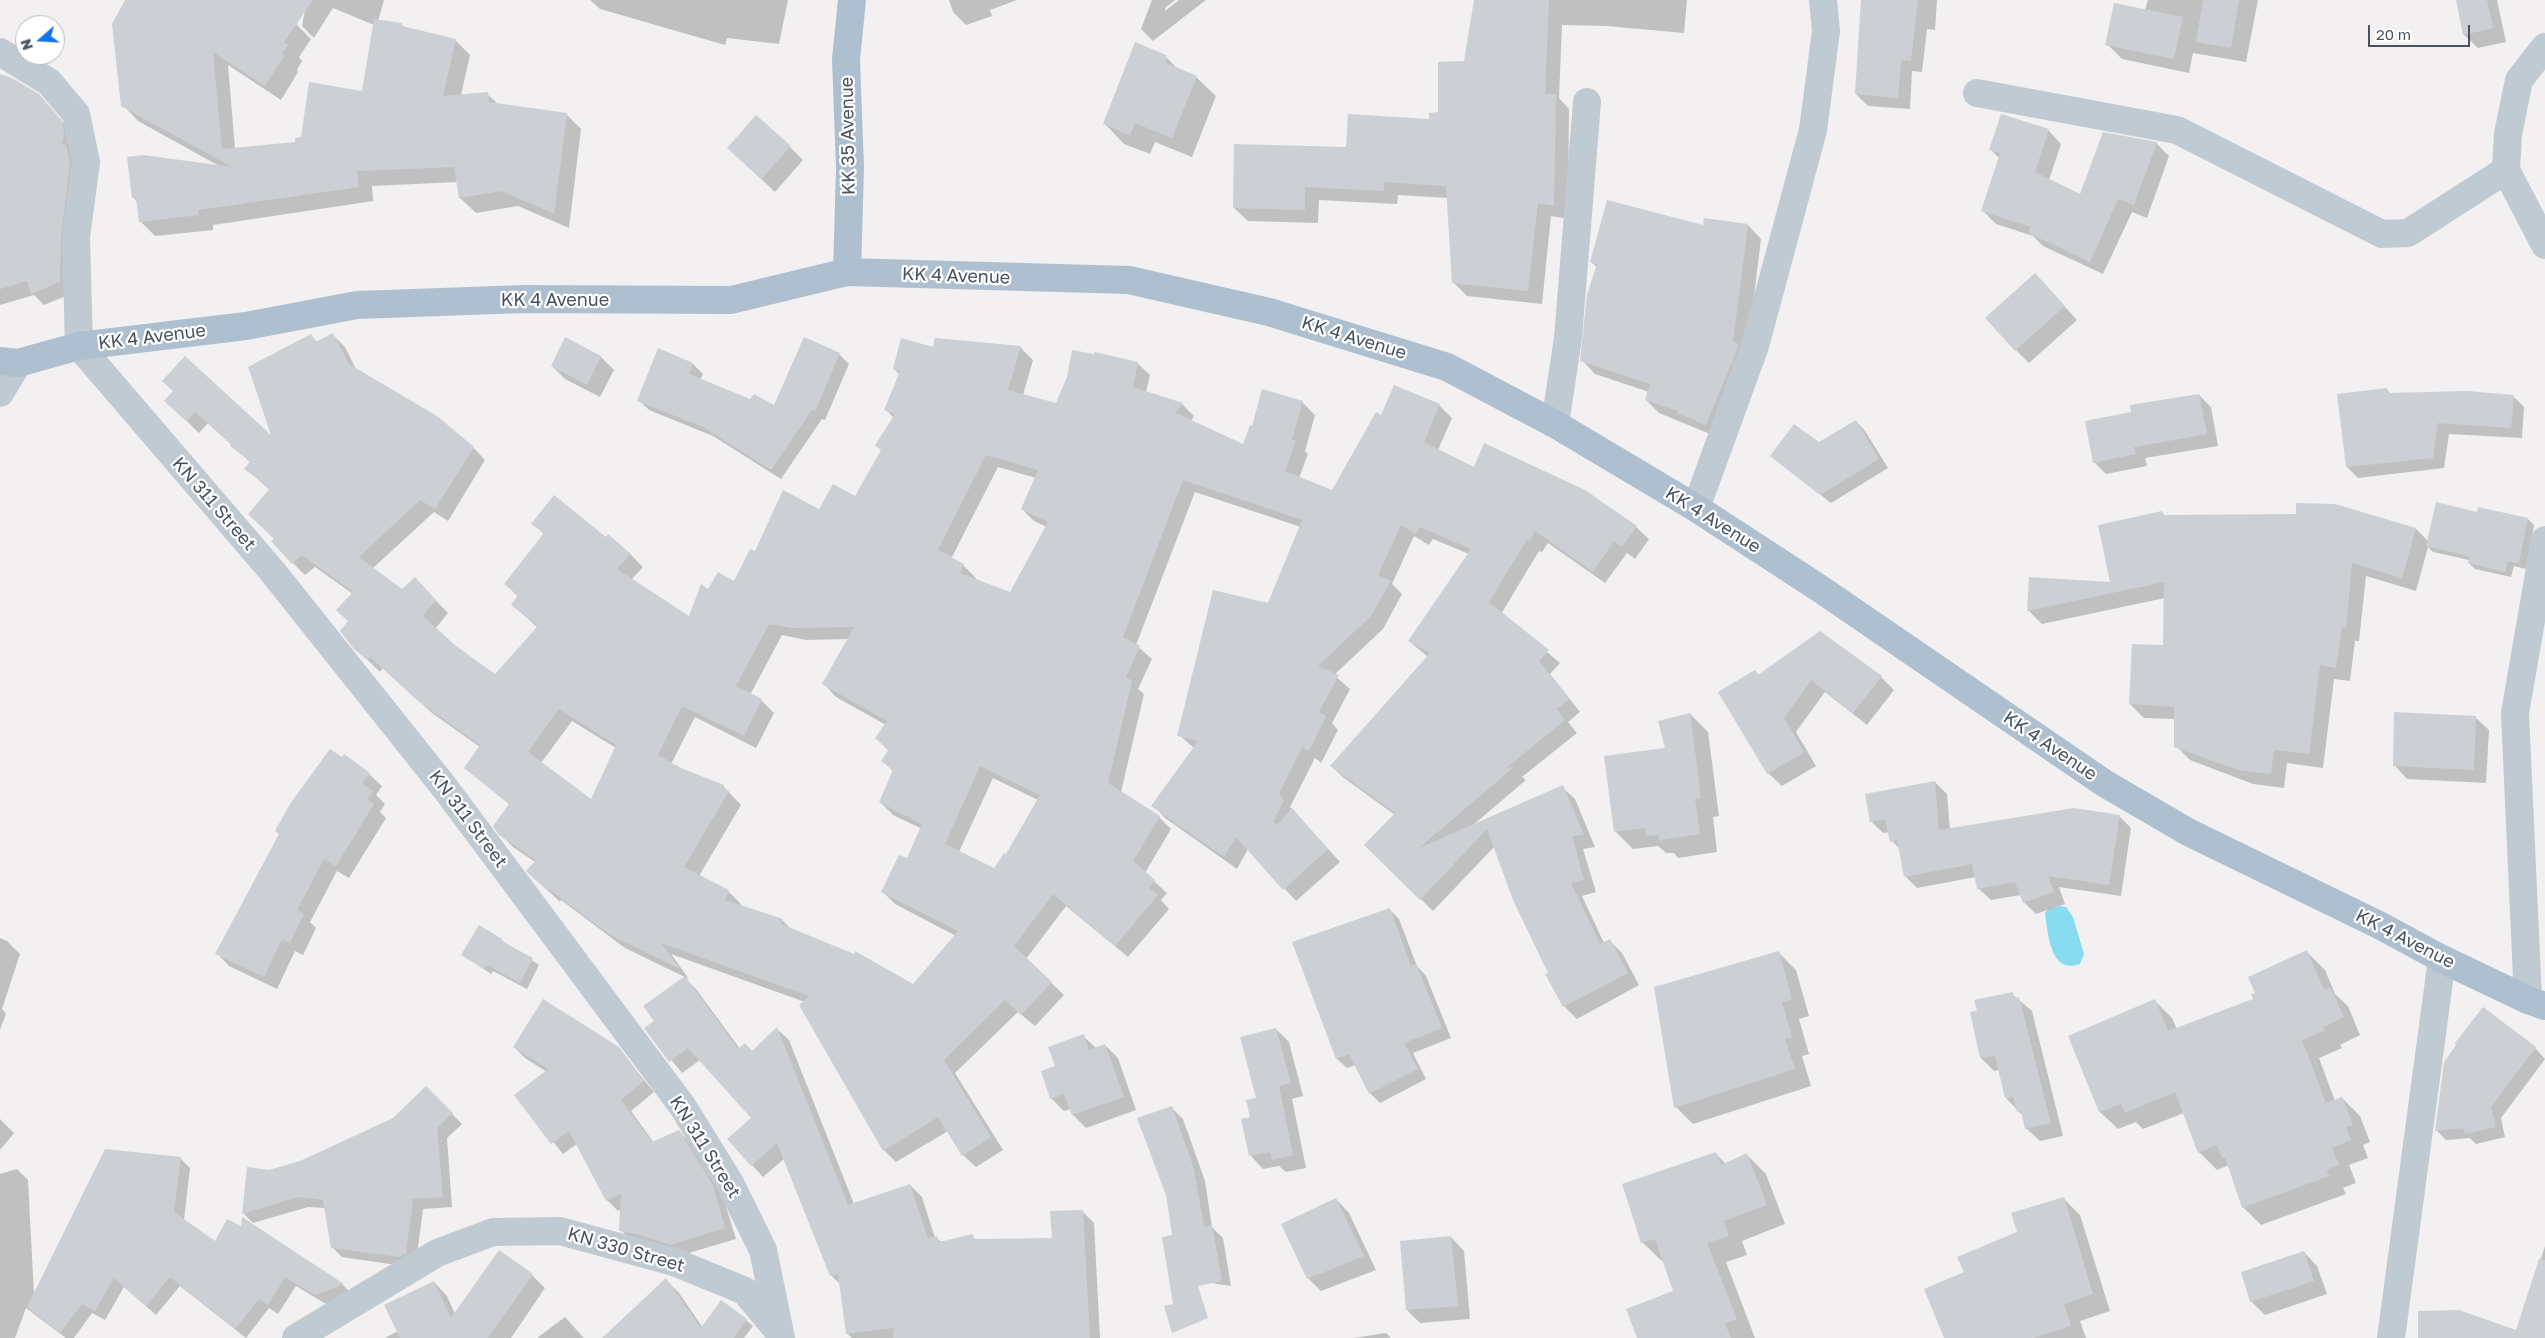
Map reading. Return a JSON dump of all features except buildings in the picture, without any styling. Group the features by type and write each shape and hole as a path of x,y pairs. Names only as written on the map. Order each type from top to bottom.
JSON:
{"main road":[{"name":"KK 35 Avenue","path":"847,272 850,168 846,59 852,0"},
{"name":"KK 4 Avenue","path":"9,362 79,346 246,326 357,305 524,299 731,300 847,272 1139,282 1269,312 1447,367 1555,424 1696,508 1819,588 2104,783 2188,832 2379,925 2442,959 2536,1003"}],"street":[{"path":"1696,508 1755,346 1813,130 1826,31 1823,0"},
{"path":"2545,47 2519,80 2508,134 2506,170 2545,245"},
{"path":"0,52 49,82 76,114 86,162 76,236 79,346"},
{"path":"1978,93 2177,130 2382,234 2408,233 2506,170"},
{"path":"1555,424 1569,328 1587,102"},
{"name":"KN 311 Street","path":"79,346 272,571 445,788 683,1107 730,1183 763,1250 784,1336"},
{"path":"0,393 9,362"},
{"path":"2536,1003 2515,713 2545,540"},
{"path":"2391,1338 2442,959"},
{"name":"KN 330 Street","path":"296,1338 437,1253 492,1232 560,1231 674,1262 745,1291 784,1336"}],"water":[{"path":"2061,906 2066,907 2073,917 2084,954 2080,964 2070,966 2062,963 2052,950 2049,941 2045,913 2049,909"}]}
